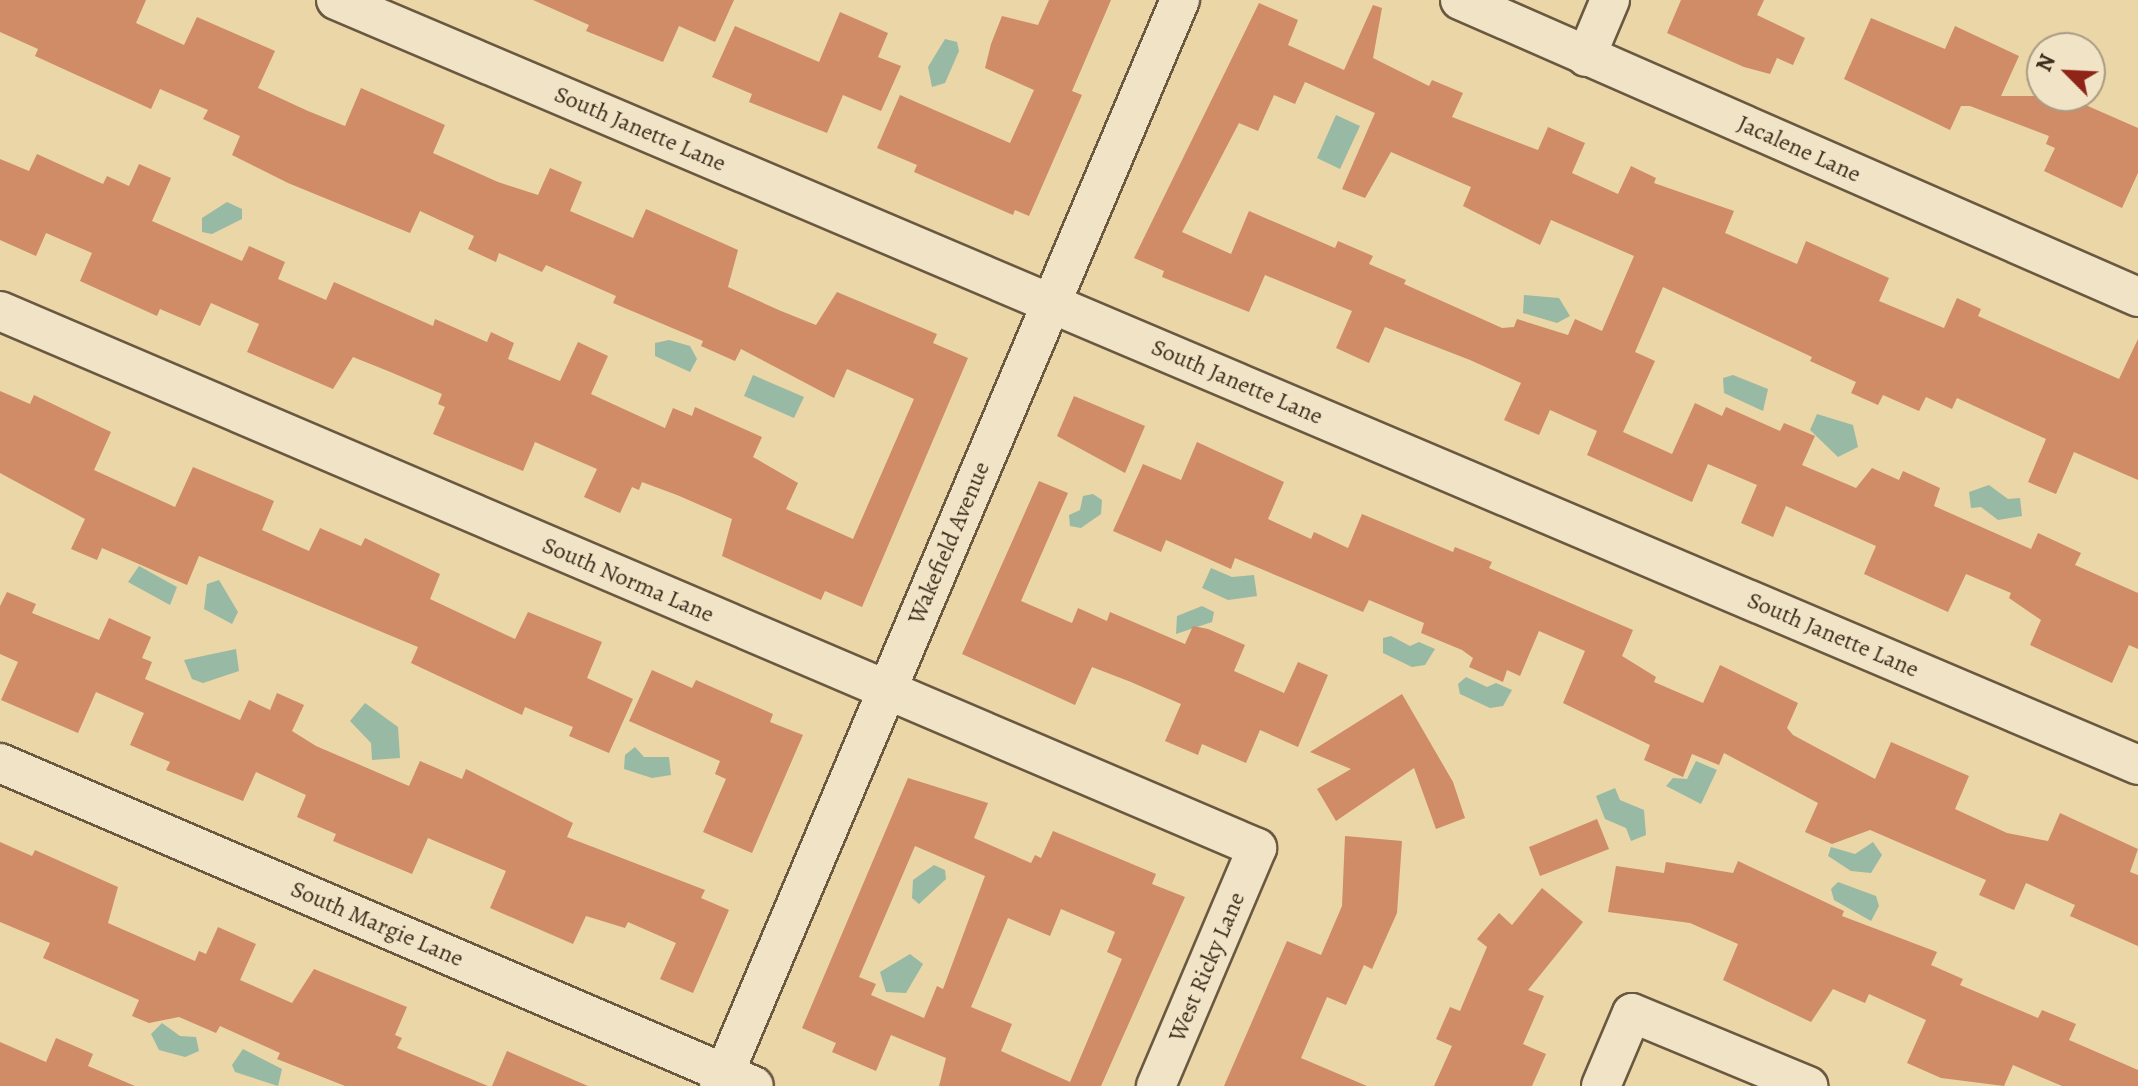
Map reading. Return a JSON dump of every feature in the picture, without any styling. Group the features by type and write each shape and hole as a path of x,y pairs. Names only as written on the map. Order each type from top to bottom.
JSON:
{"street":[{"name":"South Janette Lane","path":"336,0 2138,765"},
{"name":"Wakefield Avenue","path":"733,1082 886,691 1180,0"},
{"name":"Jacalene Lane","path":"1460,0 2138,297"},
{"path":"1586,57 1610,0"},
{"name":"South Norma Lane","path":"0,311 1257,848"},
{"name":"South Margie Lane","path":"0,763 733,1082"},
{"name":"West Ricky Lane","path":"1156,1086 1257,848"},
{"path":"1601,1086 1632,1013 1808,1086"}],"shaded area":[{"path":"945,39 957,42 959,51 945,83 932,87 928,67"},
{"path":"1336,115 1360,126 1340,169 1317,158"},
{"path":"227,202 242,209 242,219 212,234 202,232 202,218"},
{"path":"1524,295 1559,298 1570,316 1557,323 1523,313"},
{"path":"669,340 690,346 697,359 690,372 655,356 655,343"},
{"path":"753,375 804,397 794,418 744,396"},
{"path":"1733,375 1768,389 1763,411 1724,393 1723,378"},
{"path":"1817,414 1853,425 1858,447 1838,457 1810,430"},
{"path":"1989,485 2008,499 2020,498 2022,516 1998,520 1981,507 1971,508 1969,492"},
{"path":"1093,494 1102,500 1101,514 1081,528 1070,526 1069,515 1080,510 1083,496"},
{"path":"139,566 177,587 170,605 128,582"},
{"path":"1211,568 1232,577 1254,575 1257,596 1228,600 1202,588"},
{"path":"219,580 238,612 232,624 204,609 207,584"},
{"path":"1202,606 1214,612 1212,622 1176,634 1177,616"},
{"path":"1391,636 1410,646 1419,642 1435,649 1425,665 1412,667 1383,653 1383,638"},
{"path":"236,649 239,671 203,683 192,679 184,660"},
{"path":"1466,677 1487,687 1496,683 1512,690 1503,706 1490,708 1460,694 1458,684"},
{"path":"365,703 398,727 400,758 372,760 371,743 350,721"},
{"path":"635,747 644,757 669,757 671,775 652,778 624,769 625,755"},
{"path":"1696,761 1717,770 1701,804 1666,786 1673,778 1687,779"},
{"path":"1615,788 1620,800 1644,810 1646,835 1631,841 1626,828 1605,819 1596,796"},
{"path":"1873,842 1882,855 1871,873 1851,871 1828,856 1831,847 1855,854"},
{"path":"934,865 945,870 946,879 919,904 912,898 913,880"},
{"path":"1838,882 1876,896 1879,906 1871,921 1834,900 1831,889"},
{"path":"910,954 923,964 906,993 886,992 880,972"},
{"path":"162,1023 180,1036 196,1037 199,1051 185,1057 159,1050 151,1034"},
{"path":"243,1049 282,1069 278,1086 235,1072 232,1065"}],"building":[{"path":"0,0 146,0 136,23 184,45 197,17 275,51 258,88 308,111 345,126 361,88 445,125 433,153 498,182 538,195 550,168 582,182 570,211 633,238 646,209 738,250 728,287 781,311 816,325 837,292 937,334 933,343 968,358 862,607 825,591 821,600 722,556 732,519 677,495 642,482 639,490 632,487 620,513 584,497 597,469 535,442 523,471 433,434 445,407 438,404 442,394 388,371 353,357 333,389 247,352 259,324 211,303 200,326 160,309 157,316 80,281 92,253 46,233 36,256 0,240 0,159 29,171 37,154 103,184 107,176 129,186 139,164 171,178 152,221 242,261 249,246 285,262 278,279 326,300 334,282 433,326 435,319 487,342 491,332 514,343 508,359 560,381 578,342 608,356 591,394 665,428 673,408 692,416 695,407 762,437 753,457 798,483 786,509 853,539 914,399 847,369 834,398 741,349 735,361 701,346 703,341 613,303 616,296 546,265 542,272 499,253 496,262 468,249 474,236 420,211 410,233 288,183 232,155 240,136 203,119 208,110 160,89 151,109 35,56 38,49 0,32"},
{"path":"533,0 734,0 715,42 679,26 663,62 586,31 589,25"},
{"path":"1049,0 1111,0 1072,91 1082,95 1029,216 1015,210 1013,215 914,172 917,165 877,148 900,95 1010,143 1034,90 985,68 991,44 1002,16 1038,25"},
{"path":"1681,0 1764,0 1757,15 1805,38 1793,65 1777,58 1770,74 1744,67 1667,33"},
{"path":"1259,3 1298,20 1288,45 1344,70 1373,5 1382,8 1373,58 1429,86 1432,80 1463,93 1452,117 1538,150 1548,127 1585,143 1572,173 1618,194 1631,166 1656,178 1654,183 1734,211 1725,233 1797,264 1806,241 1889,278 1879,301 1944,328 1957,298 1981,309 1978,316 2119,379 2138,339 2138,480 2074,452 2056,494 2028,482 2046,439 1957,398 1952,409 1926,397 1919,411 1883,395 1878,405 1851,393 1856,382 1810,361 1812,357 1663,287 1635,352 1655,361 1623,432 1672,454 1695,403 1722,416 1726,407 1780,431 1784,423 1815,436 1802,465 1856,488 1872,468 1899,480 1903,471 1940,488 1934,506 2031,549 2038,533 2081,553 2075,565 2138,593 2138,649 2129,645 2112,683 2030,645 2041,620 2009,598 2011,593 1966,574 1948,612 1864,574 1876,546 1786,506 1773,537 1741,523 1757,485 1708,464 1692,502 1587,455 1597,431 1550,410 1539,435 1504,420 1521,383 1470,360 1385,327 1369,363 1336,348 1352,311 1265,275 1249,312 1162,277 1164,271 1134,258","holes":["1305,82 1375,113 1342,189 1365,198 1391,152 1471,187 1463,206 1540,245 1551,220 1634,256 1602,331 1575,319 1568,335 1517,319 1514,327 1502,328 1404,284 1406,280 1369,264 1373,256 1338,241 1335,248 1249,211 1231,254 1182,232 1239,123 1258,131 1274,95 1295,104"]},
{"path":"840,12 888,33 878,57 901,66 881,111 843,95 827,133 749,102 752,94 712,77 735,26 819,62"},
{"path":"1871,18 1945,49 1955,26 2019,56 2001,96 2026,96 2026,112 2102,112 2138,128 2138,173 2122,208 2044,171 2055,148 2046,144 2049,136 1970,106 1961,106 1950,130 1844,79"},
{"path":"0,391 30,404 34,395 111,432 94,470 175,507 193,467 274,501 262,530 309,551 320,528 361,546 365,538 440,574 430,599 515,639 528,612 602,642 587,678 633,699 609,753 569,736 573,727 525,707 522,715 411,663 418,647 199,556 187,585 102,548 97,560 71,549 85,519 0,473"},
{"path":"1074,396 1145,426 1125,473 1057,436"},
{"path":"1197,442 1284,482 1268,519 1311,539 1314,532 1348,548 1362,514 1453,552 1455,547 1492,562 1489,568 1633,630 1622,656 1656,677 1654,682 1703,703 1720,665 1798,703 1787,728 1793,735 1875,779 1891,742 1969,776 1955,809 2007,833 2048,841 2060,813 2138,849 2130,872 2138,875 2138,946 2070,916 2075,905 2026,883 2014,910 1979,895 1986,880 1870,830 1832,844 1805,832 1818,803 1724,753 1719,765 1692,754 1683,777 1644,760 1650,745 1563,703 1585,651 1539,631 1520,676 1507,670 1503,682 1469,667 1473,658 1462,650 1421,633 1424,623 1369,600 1363,612 1235,558 1231,569 1166,540 1161,552 1113,531 1143,464 1181,480"},
{"path":"1039,481 1068,493 1021,601 1072,623 1078,608 1107,621 1110,612 1185,644 1193,626 1208,629 1245,645 1234,671 1284,693 1298,662 1328,675 1298,747 1260,730 1246,763 1202,744 1198,755 1165,741 1181,704 1131,682 1092,667 1075,705 962,654"},
{"path":"7,592 36,604 32,613 99,640 109,618 151,637 142,658 152,662 145,679 240,720 249,700 270,710 277,693 304,705 292,731 316,746 409,786 420,761 462,779 466,769 573,823 567,837 705,890 701,898 729,910 693,993 660,979 676,943 628,922 625,928 586,916 573,944 490,908 506,871 428,838 412,874 333,841 336,834 297,817 306,795 256,772 243,801 166,770 170,762 130,745 144,713 96,692 78,733 1,700 18,662 0,654 0,606"},
{"path":"652,670 692,688 696,680 773,714 770,722 803,735 752,853 703,832 726,779 715,774 720,761 629,721"},
{"path":"1402,694 1453,782 1465,818 1436,829 1414,768 1336,821 1317,789 1351,769 1310,752"},
{"path":"908,778 988,803 974,838 1031,863 1035,855 1041,858 1053,831 1156,874 1152,884 1185,897 1101,1086 939,1086 946,1058 891,1035 876,1071 832,1052 836,1043 802,1028","holes":["915,846 985,876 943,989 937,986 924,1018 871,995 876,984 859,977","1061,909 1115,932 1107,952 1122,959 1070,1082 1001,1051 1012,1024 971,1007 1008,918 1050,936"]},
{"path":"1597,819 1609,849 1540,876 1529,847"},
{"path":"1345,836 1402,841 1397,913 1372,969 1364,965 1346,1005 1327,997 1301,1058 1367,1086 1224,1086 1287,941 1321,955 1342,906"},
{"path":"0,842 32,856 35,850 118,887 108,923 195,961 199,951 206,954 218,927 256,944 240,980 292,1003 314,969 407,1007 395,1035 402,1038 397,1048 488,1086 345,1086 277,1059 280,1053 220,1026 216,1033 179,1017 149,1023 132,1016 139,1000 43,958 50,943 0,922"},
{"path":"1738,861 1844,911 1842,916 1937,952 1931,965 1963,979 1960,985 2038,1018 2042,1010 2076,1024 2069,1040 2138,1070 2138,1086 2062,1086 2013,1065 2004,1086 1941,1078 1907,1063 1926,1020 1869,994 1865,1003 1833,989 1811,1022 1723,980 1738,944 1690,923 1608,912 1616,866 1664,873 1666,862 1733,873"},
{"path":"1542,888 1583,922 1528,990 1544,996 1523,1044 1546,1054 1532,1086 1434,1086 1452,1046 1436,1039 1450,1007 1460,1011 1487,947 1477,939 1499,913 1512,925"},
{"path":"56,1038 93,1054 88,1066 135,1086 0,1086 0,1042 46,1062"},
{"path":"507,1051 588,1086 492,1086"}]}
